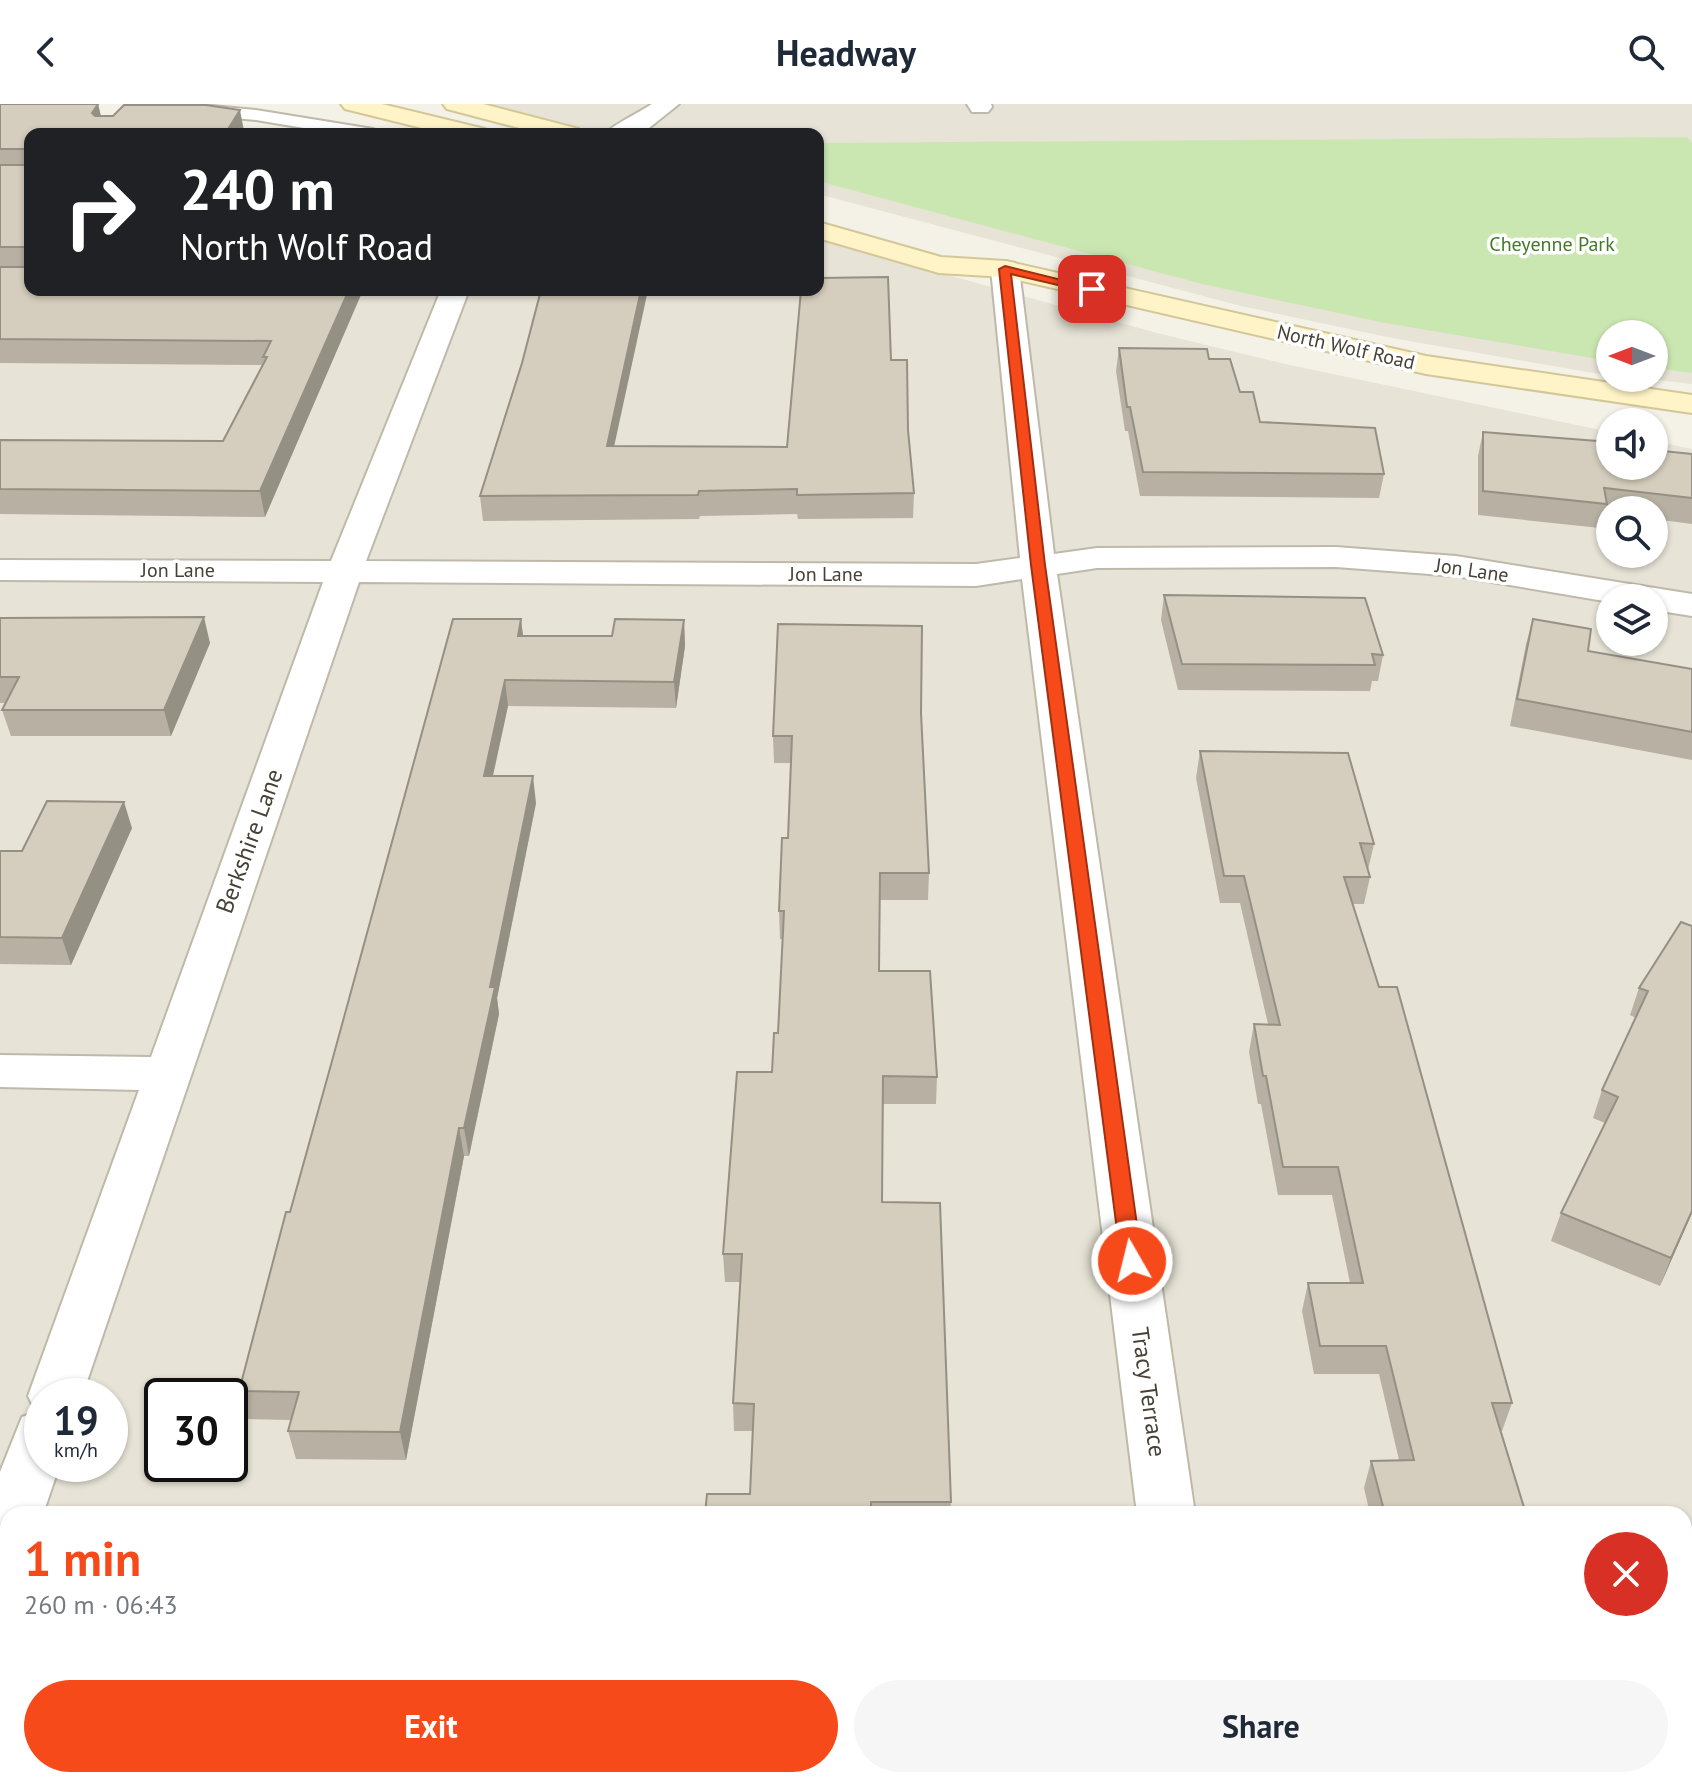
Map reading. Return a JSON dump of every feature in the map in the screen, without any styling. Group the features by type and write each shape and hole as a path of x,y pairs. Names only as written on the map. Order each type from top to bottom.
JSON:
{"main road":[{"path":"353,104 452,128"},
{"path":"455,104 547,128"},
{"name":"North Wolf Road","path":"824,232 939,265 1005,269 1426,365 1692,404"},
{"name":"North Wolf Road","path":"956,240 969,244 1005,269"}],"street":[{"path":"632,128 667,104"},
{"name":"Tracy Terrace","path":"1005,269 1038,565 1165,1506"},
{"name":"Berkshire Lane","path":"61,1378 345,571 453,296"},
{"name":"Jon Lane","path":"0,570 976,575 1097,558 1336,557 1456,566 1596,589"},
{"path":"1668,601 1692,605"},
{"path":"0,1071 166,1074"},
{"path":"17,1506 25,1482"}],"lane":[{"path":"123,116 143,104 303,128"},
{"path":"352,128 387,112"}],"shaded area":[{"name":"Cheyenne Park","path":"486,104 1692,104 1692,384 1668,381 1668,320 1596,320 1596,373 1593,373 1392,338 1241,306 824,196 824,128 582,128"},
{"path":"0,173 24,267 24,296 824,296 824,241 1157,333 1285,364 1596,429 1596,480 1668,480 1668,444 1692,449 1692,1506 0,1506"}],"green space":[{"name":"Cheyenne Park","path":"1687,137 1692,143 1692,373 1668,370 1668,320 1596,320 1596,359 1385,323 1202,284 824,183 824,143"}],"building":[{"path":"0,104 98,104 92,113 95,116 113,116 124,105 206,105 240,110 229,128 24,128 24,149 0,149"},
{"path":"0,165 24,165 24,247 0,247"},
{"path":"0,267 24,267 24,296 346,296 260,491 0,489 0,440 223,441 267,357 263,357 271,341 0,339"},
{"path":"888,277 891,360 907,360 908,430 914,493 797,495 797,489 699,491 698,495 480,496 539,296 640,296 607,446 787,447 800,296 824,296 824,278"},
{"path":"1119,348 1207,349 1209,359 1230,359 1240,392 1253,392 1260,422 1375,428 1384,474 1143,472 1130,407 1127,407"},
{"path":"1483,432 1596,441 1596,480 1668,480 1668,451 1692,454 1692,498 1604,488 1606,496 1596,496 1596,503 1483,491"},
{"path":"1164,595 1365,598 1383,655 1372,654 1375,665 1182,664"},
{"path":"204,617 164,710 2,710 19,677 0,677 0,618"},
{"path":"453,619 521,619 518,636 612,636 615,619 684,620 674,682 505,680 484,776 533,776 490,987 495,987 464,1128 459,1128 400,1432 288,1431 299,1392 248,1391 248,1378 242,1378 286,1212 290,1212"},
{"path":"1533,619 1591,629 1588,651 1596,652 1596,656 1617,656 1692,669 1692,732 1517,699"},
{"path":"778,624 922,626 921,713 929,873 880,873 879,971 930,971 937,1077 883,1076 882,1202 940,1203 951,1502 871,1502 871,1506 706,1506 707,1494 750,1494 754,1404 733,1403 742,1254 723,1254 737,1072 772,1072 774,1033 778,1033 784,911 779,911 782,838 788,838 792,736 773,736"},
{"path":"1200,751 1348,753 1374,844 1360,843 1370,877 1344,877 1379,987 1397,987 1512,1403 1492,1403 1524,1506 1383,1506 1371,1461 1414,1460 1386,1346 1320,1346 1308,1283 1363,1283 1338,1167 1283,1167 1254,1024 1280,1025 1244,876 1224,876"},
{"path":"47,801 124,802 62,938 0,937 0,851 22,851"},
{"path":"1681,922 1692,926 1692,1211 1671,1258 1561,1213 1618,1097 1602,1090 1648,991 1639,988"}],"route":[{"path":"1092,289 1005,269 1038,565 1132,1261"}]}
